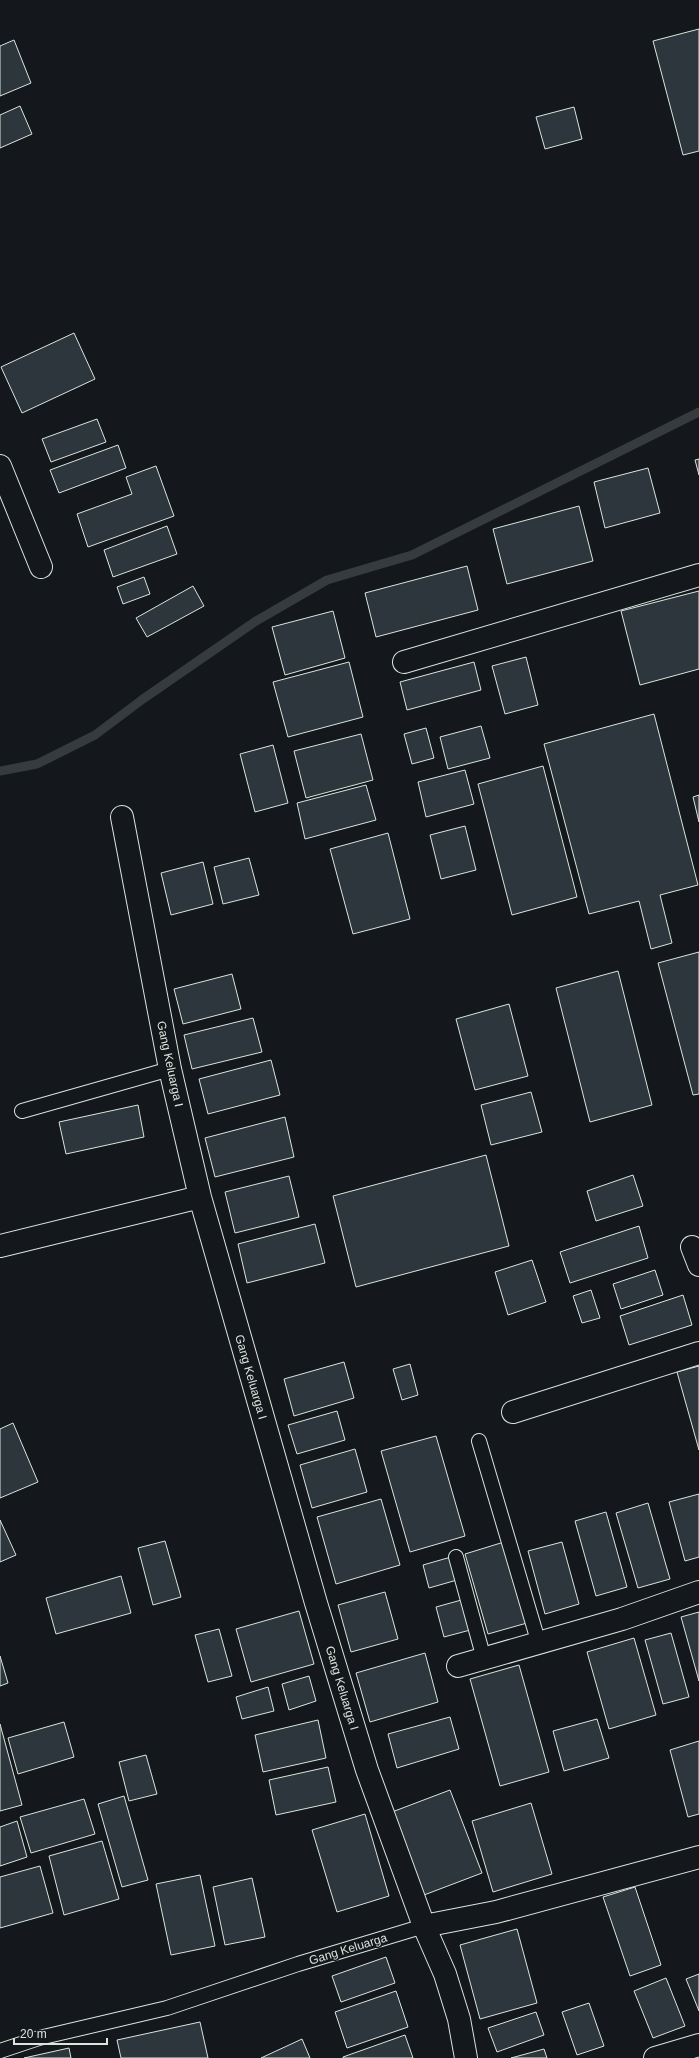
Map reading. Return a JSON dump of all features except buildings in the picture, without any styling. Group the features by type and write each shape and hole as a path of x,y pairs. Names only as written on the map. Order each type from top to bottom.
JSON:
{"street":[{"path":"0,466 42,567"},
{"path":"404,662 699,575"},
{"name":"Gang Keluarga I","path":"122,817 170,1069 200,1197 323,1625 367,1770 424,1926 445,1974 459,2019 466,2058"},
{"path":"0,1246 200,1197"},
{"path":"514,1412 699,1353"},
{"path":"458,1666 539,1644 699,1592"},
{"name":"Gang Keluarga","path":"424,1926 496,1912 699,1857"},
{"path":"655,2058 699,2045"}],"lane":[{"path":"22,1111 170,1069"},
{"path":"479,1441 539,1644"},
{"path":"456,1557 484,1659"},
{"name":"Gang Keluarga","path":"0,2051 40,2038 167,2008 298,1964 424,1926"}],"waterway":[{"path":"0,771 37,764 95,735 143,699 256,621 327,580 412,555 699,412"}]}
